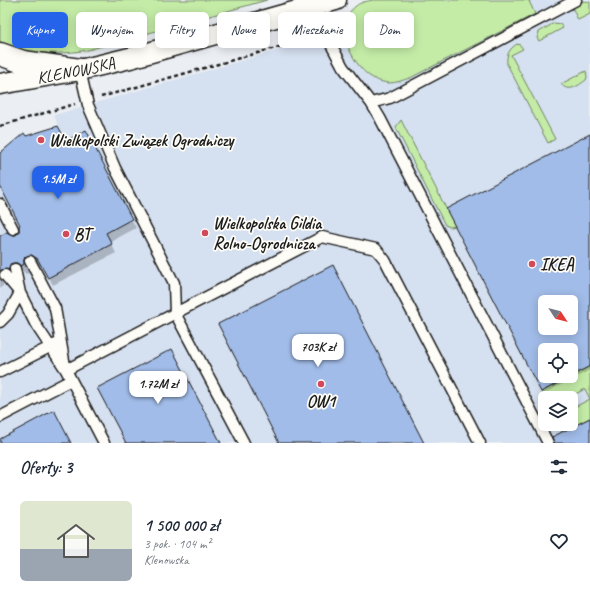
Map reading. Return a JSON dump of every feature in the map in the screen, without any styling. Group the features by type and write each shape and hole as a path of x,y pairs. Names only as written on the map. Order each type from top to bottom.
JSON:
{"main road":[{"path":"0,54 23,62 80,70"}],"street":[{"name":"KLENOWSKA","path":"0,84 80,70 141,55 336,0"}],"lane":[{"path":"371,103 390,98 576,0"},
{"path":"311,7 314,12"},
{"path":"333,48 343,67 371,103 384,125 548,443"},
{"path":"80,70 88,105 124,186 174,283 175,313 244,443"},
{"path":"0,204 13,229"},
{"path":"66,370 322,237 376,249 385,260 480,443"},
{"path":"30,261 55,308 66,370"},
{"path":"0,322 8,314 20,293 15,269"},
{"path":"5,275 20,293 36,325 66,370 104,443"},
{"path":"0,372 61,341"},
{"path":"0,417 71,380"}],"path":[{"path":"0,126 278,48"}],"shaded area":[{"name":"Wielkopolska Gildia Rolno-Ogrodnicza","path":"425,0 590,0 590,443 0,443 0,186 80,168 58,126 54,115 285,48 356,48 356,19 364,17 364,48 414,48 414,12 382,12"}],"green space":[{"path":"0,0 267,0 224,12 217,12 217,14 209,16 209,12 155,12 155,31 147,34 147,12 76,12 76,48 95,48 66,53 44,53 21,51 0,45"},
{"path":"373,0 531,0 529,1 535,14 410,78 389,83 382,82 365,72 349,48 356,48 356,12 350,12 364,2"},
{"path":"584,1 590,2 590,14 578,20 573,9 577,4"},
{"path":"554,23 560,24 563,28 539,41 537,38 539,32"},
{"path":"517,44 523,49 511,55 555,139 548,143 507,64 509,52"},
{"path":"586,71 586,80 573,88 564,87 561,84"},
{"path":"401,120 455,226 450,227 445,225 397,130 396,127"},
{"path":"590,366 590,399 585,389 578,393 578,391 543,391 558,383 578,383 578,372"},
{"path":"590,399 590,418 578,424 578,405"}],"building":[{"path":"58,126 66,141 86,130 132,219 106,233 112,244 48,278 37,258 31,255 25,257 24,264 21,266 17,263 13,263 10,264 9,270 4,269 0,271 0,236 7,232 12,235 16,235 19,232 20,225 0,186 0,153 24,133 26,136"},
{"name":"IKEA","path":"590,134 590,366 578,372 578,343 538,343 538,383 558,383 540,391 446,209"},
{"name":"OW1","path":"333,265 424,443 279,443 218,324"},
{"path":"172,349 221,443 126,443 97,388"},
{"path":"54,410 71,443 0,443 0,439"},
{"path":"590,418 590,443 554,443 552,437 564,431 578,431 578,424"}],"place":[{"name":"Wielkopolski Związek Ogrodniczy","path":"41,140"},
{"name":"Wielkopolska Gildia Rolno-Ogrodnicza","path":"205,233"},
{"name":"BT","path":"66,234"},
{"name":"IKEA","path":"532,264"},
{"name":"OW1","path":"321,384"}]}
